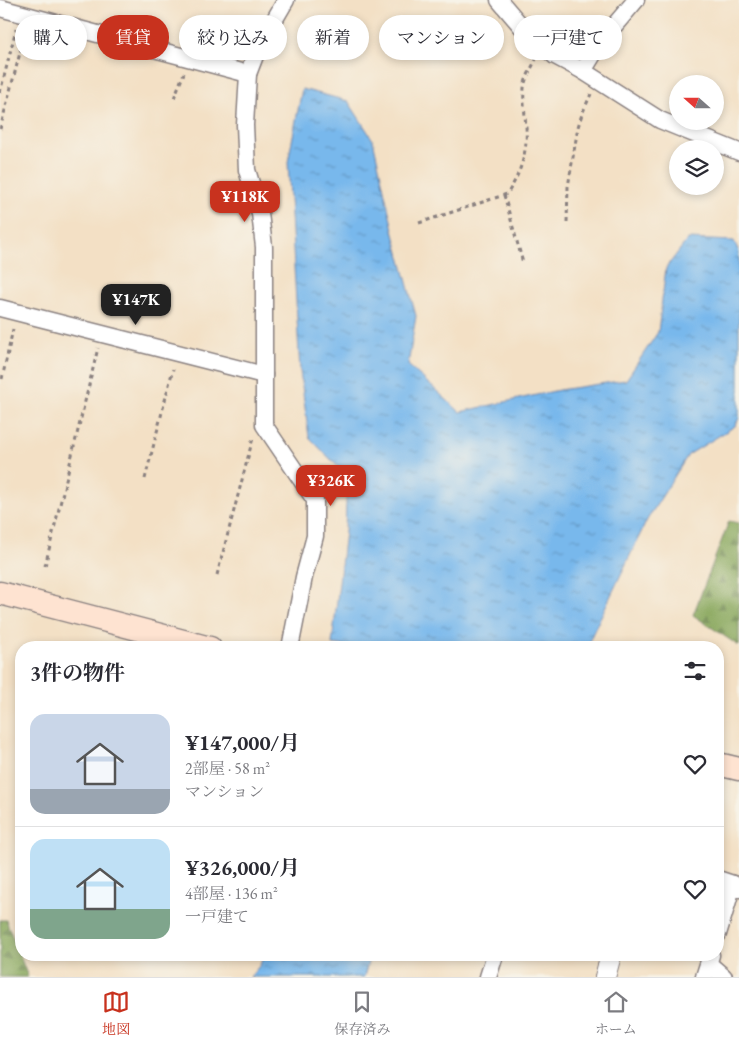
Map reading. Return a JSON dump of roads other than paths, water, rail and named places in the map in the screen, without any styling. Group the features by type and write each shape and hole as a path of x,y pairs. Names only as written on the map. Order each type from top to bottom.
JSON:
{"main road":[{"path":"0,593 183,641"},
{"path":"724,765 739,768"}],"street":[{"path":"286,0 258,48 248,74 245,125 248,170 260,213 264,247 264,425 315,500 315,536 304,577 291,641"},
{"path":"499,0 522,27 555,56 660,120 739,152"},
{"path":"583,72 602,40 636,0"},
{"path":"0,8 248,74"},
{"path":"0,308 264,375"},
{"path":"724,909 730,884"},
{"path":"488,977 493,961"},
{"path":"605,977 609,961"},
{"path":"708,965 724,977"}],"water":[{"path":"302,89 348,101 373,140 394,234 416,316 408,365 460,412 559,390 626,380 658,332 666,268 688,239 734,241 739,252 739,418 735,426 688,455 647,520 590,641 332,641 345,531 347,476 309,437 300,371 288,162"},
{"path":"262,961 368,961 364,977 250,977"}]}
